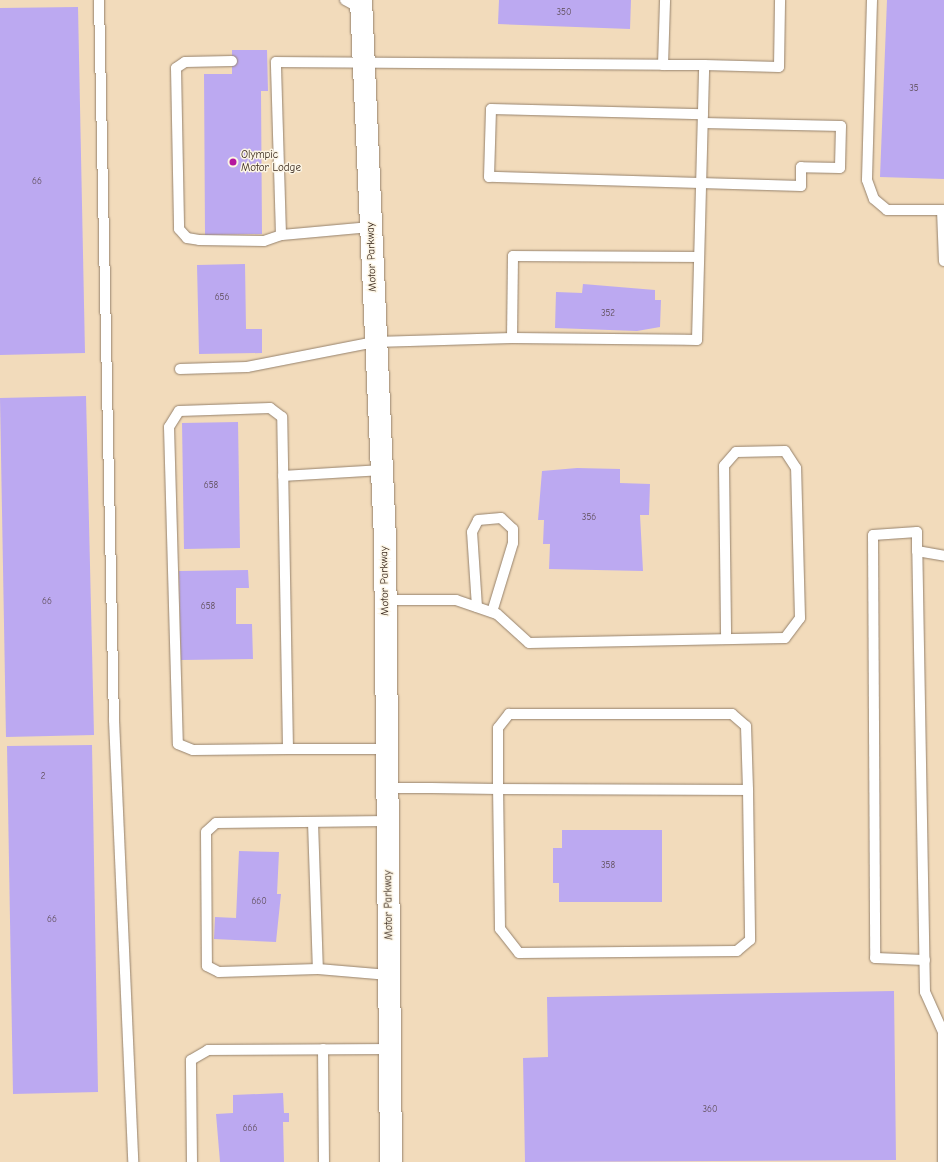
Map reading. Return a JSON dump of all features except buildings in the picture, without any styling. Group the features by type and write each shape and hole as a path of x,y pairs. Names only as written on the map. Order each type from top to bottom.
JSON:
{"main road":[{"name":"Motor Parkway","path":"356,3 364,60 375,342 382,470 386,600 391,1162"}],"lane":[{"path":"99,0 114,720 133,1162"},
{"path":"663,64 665,0"},
{"path":"281,235 276,62 364,60 779,67 780,0"},
{"path":"872,0 867,180 874,199 887,210 943,210 944,261"},
{"path":"232,61 185,62 176,68 179,228 187,238 199,240 264,241 281,235 371,227"},
{"path":"180,369 248,367 375,342 512,338 697,340 704,65"},
{"path":"491,108 703,119 841,126 840,168 801,168 801,186 489,177 491,108"},
{"path":"512,338 513,256 699,257"},
{"path":"288,749 282,417 270,408 179,411 169,426 178,744 193,750 387,749"},
{"path":"386,600 456,600 492,612 529,643 784,638 800,618 796,468 785,451 736,452 724,466 726,639"},
{"path":"283,476 382,470"},
{"path":"477,607 472,532 478,520 501,518 513,529 513,543 492,612"},
{"path":"925,960 875,958 873,535 917,532 925,960 925,992 944,1032 943,1162"},
{"path":"917,551 944,556"},
{"path":"510,714 732,714 746,726 748,790 750,940 737,951 519,953 500,929 498,728 510,714"},
{"path":"388,788 748,790"},
{"path":"388,821 216,823 206,832 207,966 219,972 318,969 389,975"},
{"path":"313,822 318,969"},
{"path":"192,1162 191,1060 208,1050 390,1049"},
{"path":"323,1050 324,1162"}],"place":[{"name":"Olympic Motor Lodge","path":"233,162"}]}
